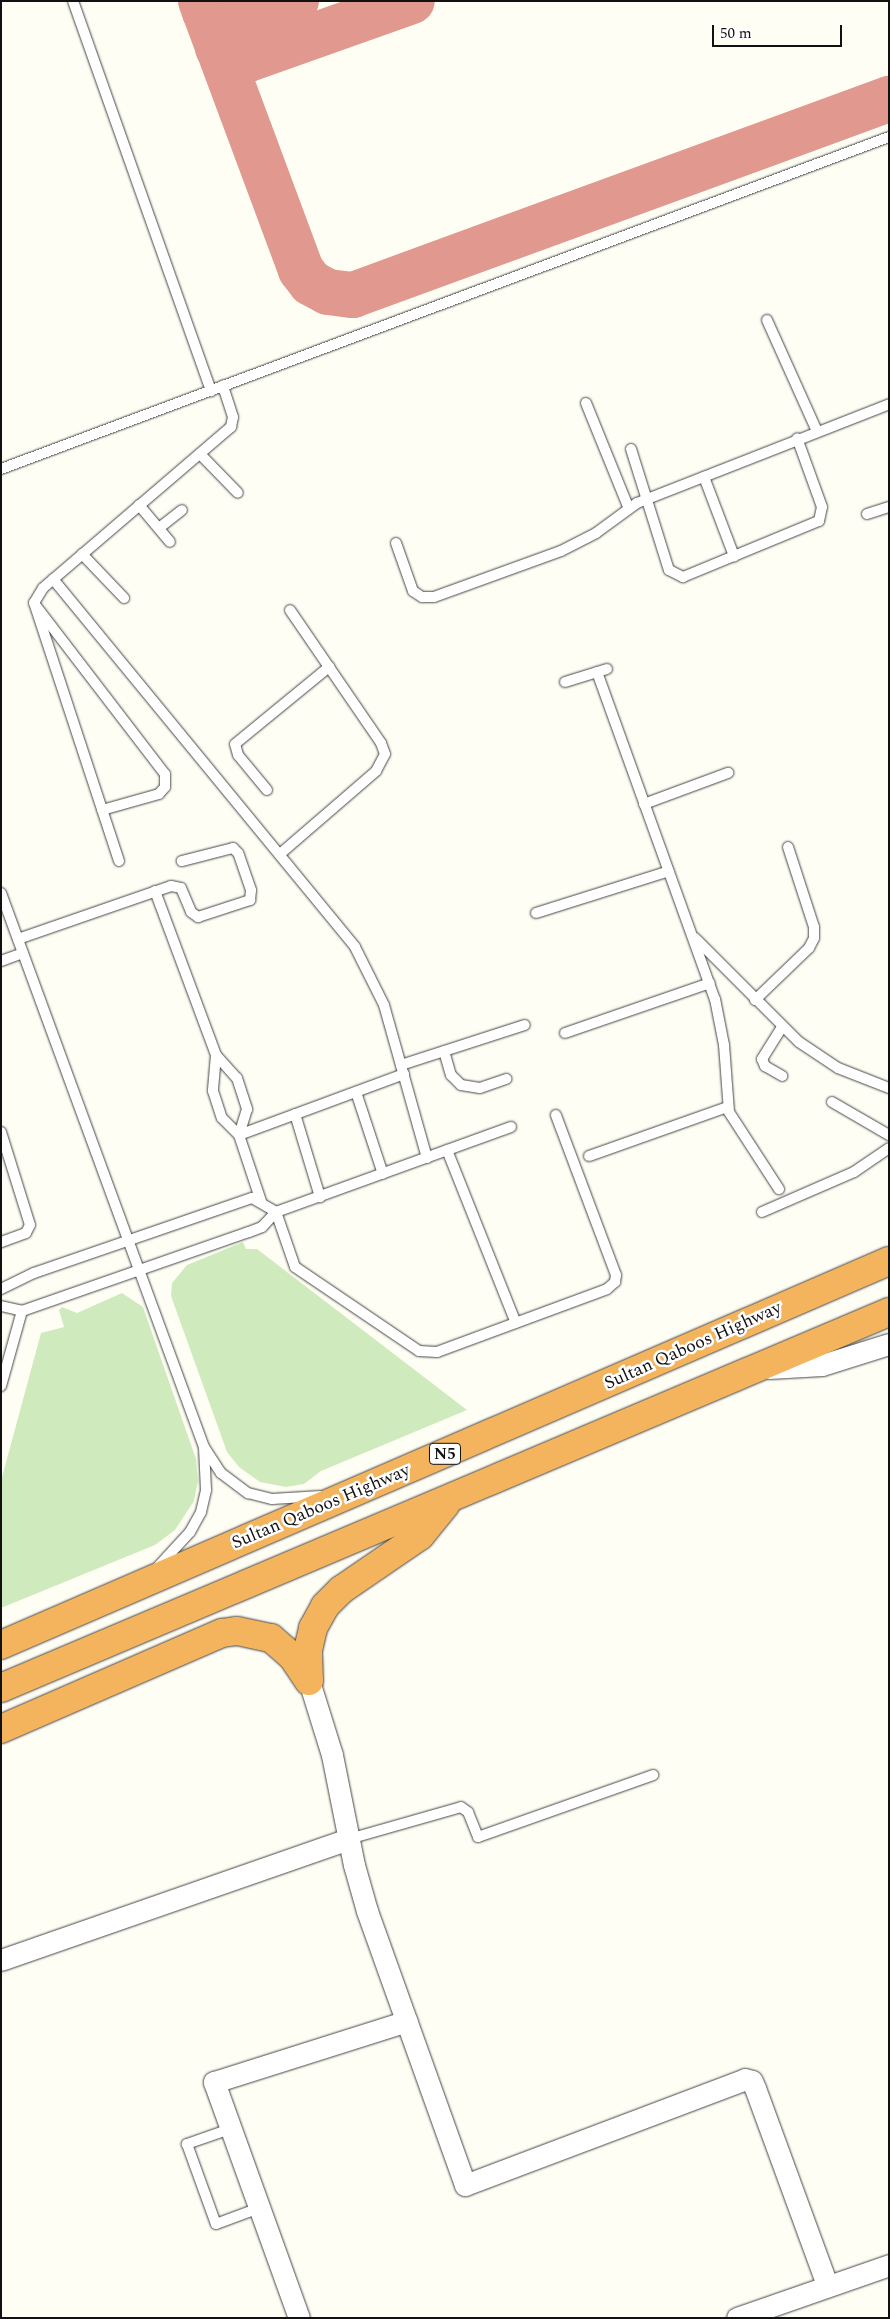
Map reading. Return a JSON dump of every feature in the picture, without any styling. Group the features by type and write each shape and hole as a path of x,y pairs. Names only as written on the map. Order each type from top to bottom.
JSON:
{"highway":[{"name":"Sultan Qaboos Highway","path":"1,1645 889,1261"},
{"name":"N5","path":"1,1688 449,1501 889,1312"},
{"path":"309,1681 308,1650 313,1628 325,1606 341,1590 420,1536 449,1501"},
{"path":"1,1728 222,1633 243,1632 271,1638 292,1656 309,1681"}],"street":[{"path":"756,1369 822,1365 889,1344"},
{"path":"309,1681 332,1754 349,1839 368,1911 465,2185 745,2079 752,2081 827,2285"},
{"path":"1,1960 349,1839"},
{"path":"299,2318 214,2082 407,2021"},
{"path":"737,2318 827,2285 889,2265"}],"lane":[{"path":"72,1 211,391"},
{"path":"1,469 889,137"},
{"path":"767,320 817,431"},
{"path":"119,861 34,603 38,592 232,425 223,386"},
{"path":"586,403 628,509"},
{"path":"396,543 410,586 417,595 428,598 573,546 628,509 647,499 797,438 889,404"},
{"path":"631,449 669,570 675,576 683,577 816,523 821,518 822,507 797,438"},
{"path":"200,454 238,493"},
{"path":"704,477 734,556"},
{"path":"139,505 170,542"},
{"path":"867,514 889,507"},
{"path":"159,528 182,510"},
{"path":"82,554 124,598"},
{"path":"53,579 346,934 364,961 384,1005 427,1158"},
{"path":"34,603 166,774 165,787 159,794 102,810"},
{"path":"280,854 384,761 381,743 290,610"},
{"path":"267,790 238,755 235,744 329,667"},
{"path":"565,682 602,671 644,804 710,983 722,1030 727,1106 733,1121 779,1189"},
{"path":"644,804 728,774"},
{"path":"755,1000 809,948 814,938 814,927 788,847"},
{"path":"18,939 171,886 180,888 191,912 202,917 250,900 251,890 238,853 233,848 182,861"},
{"path":"536,913 669,871"},
{"path":"155,891 216,1055 235,1074 246,1104 247,1114 239,1135"},
{"path":"1,893 204,1447 229,1481 259,1497 285,1499 357,1492"},
{"path":"692,934 782,1027 838,1068 889,1088"},
{"path":"1,961 23,953"},
{"path":"565,1033 710,983"},
{"path":"239,1135 356,1092 444,1051 525,1025"},
{"path":"782,1027 762,1059 765,1066 782,1076"},
{"path":"444,1051 451,1075 461,1086 480,1088 506,1079"},
{"path":"216,1055 213,1091 222,1118 239,1135 261,1201"},
{"path":"356,1092 383,1174"},
{"path":"832,1102 889,1135"},
{"path":"589,1156 727,1106"},
{"path":"295,1114 320,1197"},
{"path":"1,1290 25,1276 237,1201 252,1198 261,1201 276,1212 295,1267 419,1351 437,1352 610,1288 616,1279 556,1115"},
{"path":"1,1306 22,1310 138,1270 262,1226 276,1212 510,1127"},
{"path":"1,1132 30,1225 26,1233 1,1242"},
{"path":"762,1212 854,1172 889,1148"},
{"path":"447,1150 516,1323"},
{"path":"1,1386 22,1310"},
{"path":"140,1586 190,1532 201,1512 206,1490 204,1447"},
{"path":"349,1839 461,1807 468,1812 478,1837 653,1775"},
{"path":"230,2129 187,2144 216,2224 259,2208"}],"green space":[{"path":"243,1242 246,1249 257,1249 467,1410 321,1471 304,1484 286,1487 260,1482 239,1467 227,1452 171,1296 172,1283 187,1265"},
{"path":"122,1293 143,1307 196,1459 198,1481 194,1501 175,1530 155,1545 1,1608 1,1481 41,1333 64,1327 59,1310 62,1307 77,1313"}],"taxiway":[{"path":"201,1 301,270 311,283 328,292 353,295 889,99"},
{"path":"205,12 232,24 296,1"},
{"path":"218,48 234,58 246,60 412,1"}]}
